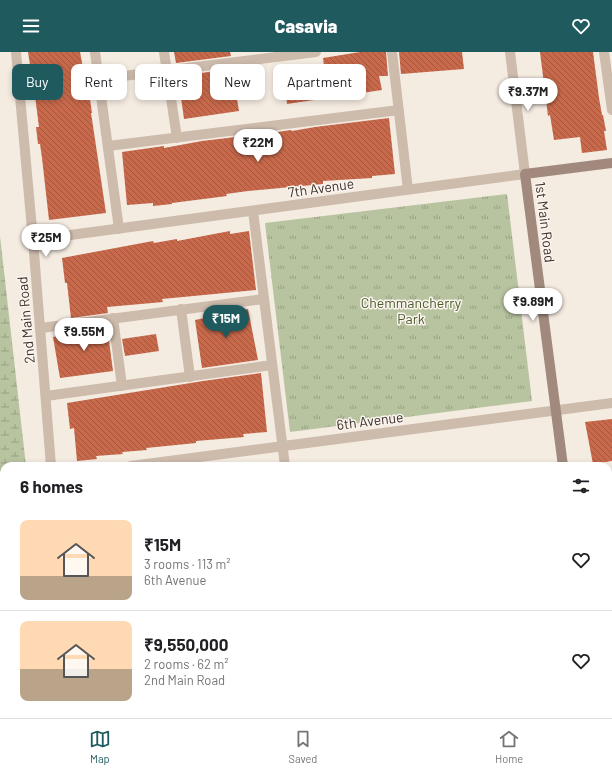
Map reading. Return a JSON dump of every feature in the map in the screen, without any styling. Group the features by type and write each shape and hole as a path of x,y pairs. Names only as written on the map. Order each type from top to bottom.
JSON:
{"street":[{"name":"2nd Main Road","path":"16,52 41,328 51,462"},
{"path":"95,52 97,64"},
{"path":"164,52 166,64"},
{"path":"202,67 316,52"},
{"path":"392,52 408,190"},
{"name":"1st Main Road","path":"510,52 562,462"},
{"path":"604,52 612,110"},
{"path":"102,100 119,229"},
{"path":"171,100 177,138"},
{"path":"108,146 399,110"},
{"name":"7th Avenue","path":"33,240 612,163"},
{"path":"253,211 284,462"},
{"path":"41,328 264,299"},
{"path":"181,310 190,377"},
{"path":"114,318 122,386"},
{"path":"46,396 272,365"},
{"name":"6th Avenue","path":"188,462 202,461 282,446 612,403"}],"green space":[{"name":"Chemmancherry Park","path":"507,194 532,401 290,432 265,223"},
{"path":"0,236 26,462 0,462"}],"building":[{"path":"28,52 80,52 82,64 71,64 71,100 90,100 106,213 49,220 42,158 40,144 38,144 36,127 39,127 36,100 63,100 63,64 30,64"},
{"path":"174,52 230,52 231,56 176,63"},
{"path":"360,52 386,52 388,76 379,76 382,90 366,92 366,64 324,64 323,58"},
{"path":"399,52 462,52 464,69 401,74"},
{"path":"540,52 593,52 599,98 606,131 604,131 607,150 582,153 580,137 554,140 550,115 548,116"},
{"path":"210,72 210,100 237,100 239,111 184,119 181,100 202,100 202,73"},
{"path":"287,100 314,100 287,104"},
{"path":"389,118 395,174 372,176 372,178 323,181 323,184 248,191 226,194 227,196 172,204 153,206 153,203 127,205 122,152 164,146 164,148 202,141"},
{"path":"230,231 230,234 249,231 256,290 162,299 163,302 107,307 108,313 71,318 67,283 65,283 62,258 153,241 154,243 177,239 177,241"},
{"path":"248,309 258,360 202,368 195,320"},
{"path":"107,326 113,371 60,378 53,337 72,333 72,331"},
{"path":"156,334 159,351 125,356 122,339"},
{"path":"261,373 267,432 243,434 244,437 196,441 196,443 146,448 147,450 96,456 97,459 77,461 74,428 70,429 67,403"},
{"path":"612,419 612,461 593,462 585,422"}]}
